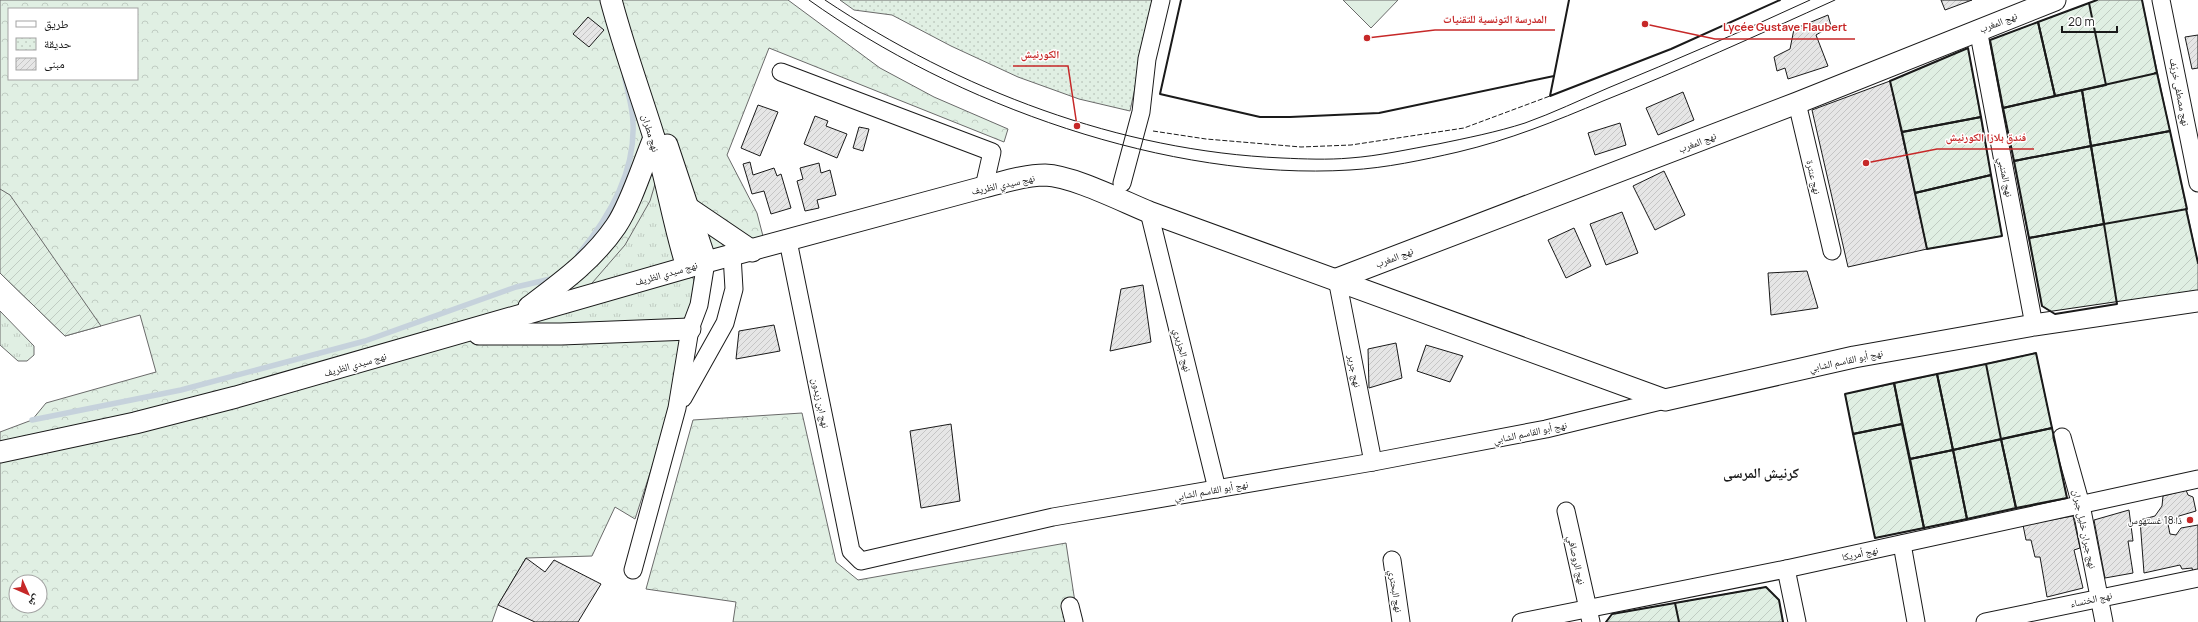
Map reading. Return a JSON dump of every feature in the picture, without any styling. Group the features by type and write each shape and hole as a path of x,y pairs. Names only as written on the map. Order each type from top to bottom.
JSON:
{"street":[{"name":"نهج مطران","path":"611,0 624,50 654,138 675,228 696,264"},
{"name":"نهج مطران","path":"623,0 660,126 690,208 696,264"},
{"path":"1122,183 1141,112 1147,60 1160,0"},
{"name":"نهج المغرب","path":"1336,279 1797,103 1978,29 2055,0"},
{"name":"نهج مصطفى خريّف","path":"2161,0 2198,184"},
{"name":"نهج المتنبي","path":"1978,29 2034,325"},
{"path":"781,72 992,152 984,187"},
{"name":"نهج عنترة","path":"1797,103 1832,251"},
{"path":"520,314 579,269 617,225 654,138"},
{"name":"نهج سيدي الظريف","path":"0,452 135,423 228,399 460,334 520,314 696,264 752,251 984,187 1026,177 1046,175 1072,181 1149,212 1665,400"},
{"path":"690,208 752,251"},
{"name":"نهج الجزيري","path":"1149,212 1217,488"},
{"name":"نهج ابن زيدون","path":"788,241 851,551 861,561"},
{"name":"نهج سيدي الظريف","path":"677,408 725,323 734,289 732,255"},
{"name":"نهج سيدي الظريف","path":"633,570 677,408 690,329 699,305 696,264"},
{"name":"نهج جرير","path":"1336,279 1373,462"},
{"name":"نهج أبو القاسم الشابي","path":"861,561 1053,517 1373,462 1546,429 1854,357 2034,325 2198,301"},
{"path":"460,334 561,334 690,329"},
{"name":"نهج جبران خليل جبران","path":"2062,438 2080,505 2104,622"},
{"name":"نهج أمريكا","path":"1521,622 1590,615 1786,569 2198,479"},
{"name":"نهج الروصافي","path":"1566,511 1590,615"},
{"path":"1902,544 1916,622"},
{"name":"نهج البحتري","path":"1392,560 1401,622"},
{"path":"1786,569 1797,622"},
{"name":"نهج الخنساء","path":"1985,622 2198,578"}],"green space":[{"path":"0,0 788,0 880,68 934,97 1008,129 1004,142 769,48 727,155 757,213 764,240 726,238 701,222 663,157 650,201 625,245 586,290 530,326 670,324 687,317 671,409 635,519 615,507 592,556 526,558 498,605 492,622 0,622 0,432 32,420 46,403 156,372 140,315 65,336 0,273"},
{"path":"840,0 1154,0 1130,111 1079,99 1018,77 951,46 892,15 854,10"},
{"path":"1343,0 1398,0 1371,28"},
{"path":"2097,0 2142,0 2198,263 2198,292 2055,314 2042,306 1990,40"},
{"path":"1968,48 2002,236 1927,249 1890,81"},
{"path":"663,157 764,240 683,261 695,283 696,294 687,317 670,324 530,327 586,290"},
{"path":"0,189 10,195 101,326 65,336 0,273"},
{"path":"0,311 34,346 34,355 27,361 18,361 0,345"},
{"path":"2036,353 2067,498 1875,538 1845,394"},
{"path":"802,413 836,562 858,580 1066,543 1078,622 733,622 736,602 646,589 693,420"},
{"path":"1766,587 1779,600 1783,622 1606,622 1612,614"}],"building":[{"path":"1941,0 1972,0 1945,10"},
{"path":"1828,15 1831,26 1816,35 1828,66 1788,79 1785,68 1777,71 1774,57 1790,49 1794,29"},
{"path":"588,17 604,30 589,47 573,34"},
{"path":"2198,35 2198,68 2192,69 2185,37"},
{"path":"1890,81 1927,249 1848,267 1812,110"},
{"path":"1683,92 1694,120 1658,135 1646,108"},
{"path":"758,105 778,112 760,156 741,148"},
{"path":"815,116 828,121 826,126 847,134 837,158 804,144"},
{"path":"1620,123 1626,145 1595,155 1588,133"},
{"path":"859,127 869,129 863,151 853,148"},
{"path":"750,162 753,175 774,168 777,176 781,174 791,208 771,214 764,191 752,194 743,164"},
{"path":"819,163 821,173 830,170 836,195 817,200 819,208 805,211 797,181 803,179 800,168"},
{"path":"1664,171 1685,215 1655,230 1633,186"},
{"path":"1622,212 1638,253 1606,265 1590,224"},
{"path":"1574,228 1591,266 1566,278 1548,240"},
{"path":"1807,271 1818,308 1771,315 1768,273"},
{"path":"1143,285 1151,342 1110,351 1121,289"},
{"path":"774,325 780,351 736,359 739,331"},
{"path":"1396,343 1402,378 1369,388 1368,349"},
{"path":"1426,345 1463,356 1450,382 1417,371"},
{"path":"951,424 960,501 921,508 910,431"},
{"path":"2186,490 2188,495 2193,497 2196,511 2179,516 2177,522 2168,524 2170,534 2176,535 2181,528 2198,525 2198,571 2193,572 2192,568 2182,569 2180,565 2144,573 2140,520 2155,516 2162,506 2163,496"},
{"path":"2129,510 2133,541 2128,541 2133,573 2105,578 2094,520"},
{"path":"2073,516 2080,548 2074,550 2083,588 2047,597 2040,557 2035,557 2031,540 2026,540 2023,525"},
{"path":"526,558 545,572 554,560 601,584 578,622 535,622 498,605"}],"waterway":[{"path":"578,255 600,226 609,211 618,194 629,160 632,142 633,118 625,79"},
{"path":"32,420 181,390 365,341 516,287 555,278"}],"tram line":[{"path":"809,0 867,38 930,72 997,103 1066,128 1138,149 1209,163 1281,170 1350,170 1377,167 1431,158 1496,142 1550,123 1661,77 1835,0"},
{"path":"825,0 930,62 986,88 1043,110 1101,129 1161,143 1221,153 1282,158 1325,159 1342,159 1394,152 1471,137 1525,123 1684,56 1810,0"}],"fence":[{"path":"1153,131 1206,139 1301,147 1351,145 1464,128 1550,96"}],"wall":[{"path":"1181,0 1160,94 1260,117 1379,113 1554,76 1569,0"},
{"path":"1554,76 1550,96 1671,49 1780,0"},
{"path":"2089,3 2097,0"},
{"path":"2142,0 2157,73 2155,73"},
{"path":"2089,3 2106,85 2055,96 2038,22 2089,3"},
{"path":"2038,22 2055,96 2003,108 1990,40 2038,22"},
{"path":"1968,48 1981,117 1902,132 1890,81 1968,48"},
{"path":"2157,73 2170,131 2091,146 2082,90 2157,73"},
{"path":"2082,90 2091,146 2014,161 2003,108 2082,90"},
{"path":"1981,117 1991,175 1915,193 1902,132 1981,117"},
{"path":"2170,131 2187,209 2104,224 2091,146 2170,131"},
{"path":"2091,146 2104,224 2029,238 2014,161 2091,146"},
{"path":"1991,175 2002,236 1927,249 1915,193 1991,175"},
{"path":"2186,209 2198,263"},
{"path":"2104,224 2117,304 2055,314 2042,306 2029,238 2104,224"},
{"path":"2001,439 1986,364 1937,374 1953,450 2052,428 2036,353 1986,364 2001,439"},
{"path":"1937,374 1953,450 1910,459 1894,383 1937,374"},
{"path":"1894,383 1902,424 1853,434 1845,394 1894,383"},
{"path":"1902,424 1924,528 1875,538 1853,434 1902,424"},
{"path":"2052,428 2067,498 2016,508 2001,439 2052,428"},
{"path":"2001,439 2016,508 1967,519 1953,450 2001,439"},
{"path":"1953,450 1967,519 1924,528 1910,459 1953,450"},
{"path":"1679,622 1675,603 1766,587 1779,600 1783,622"},
{"path":"1606,622 1612,614 1675,603"}],"place":[{"name":"Lycée Gustave Flaubert","path":"1645,24"},
{"name":"المدرسة التونسية للتقنيات","path":"1367,38"},
{"name":"الكورنيش","path":"1077,126"},
{"name":"فندق بلازا الكورنيش","path":"1866,163"},
{"name":"ذا 18 غستهوس","path":"2190,520"}],"district":[{"name":"كرنيش المرسى","path":"1761,472"}]}
